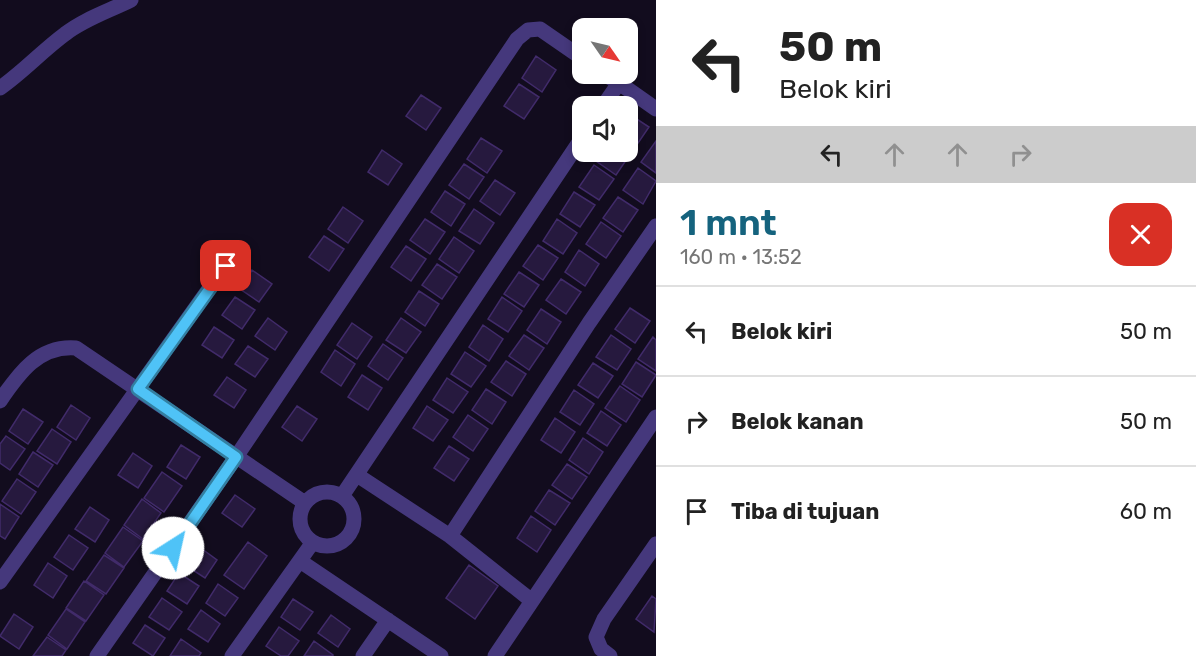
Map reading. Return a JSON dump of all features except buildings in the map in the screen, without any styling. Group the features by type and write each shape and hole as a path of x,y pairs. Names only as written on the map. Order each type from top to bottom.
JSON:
{"street":[{"path":"0,88 64,35 85,21 131,0"},
{"path":"97,656 236,457 517,39 528,30 540,29 572,51"},
{"path":"619,84 656,109"},
{"path":"342,496 572,153"},
{"path":"450,536 589,323 656,226"},
{"path":"0,582 226,266"},
{"path":"0,401 32,362 46,352 61,347 76,348 305,503"},
{"path":"495,656 656,417"},
{"path":"357,475 450,536 532,601"},
{"path":"322,492 333,492 342,496 350,503 354,513 354,524 350,534 333,546 322,546 313,542 302,528 301,511 305,503 322,492"},
{"path":"232,656 313,542"},
{"path":"610,656 601,649 596,637 604,619 656,544"},
{"path":"300,561 441,656"},
{"path":"363,656 388,620"}],"route":[{"path":"173,548 236,457 138,389 226,266"}]}
